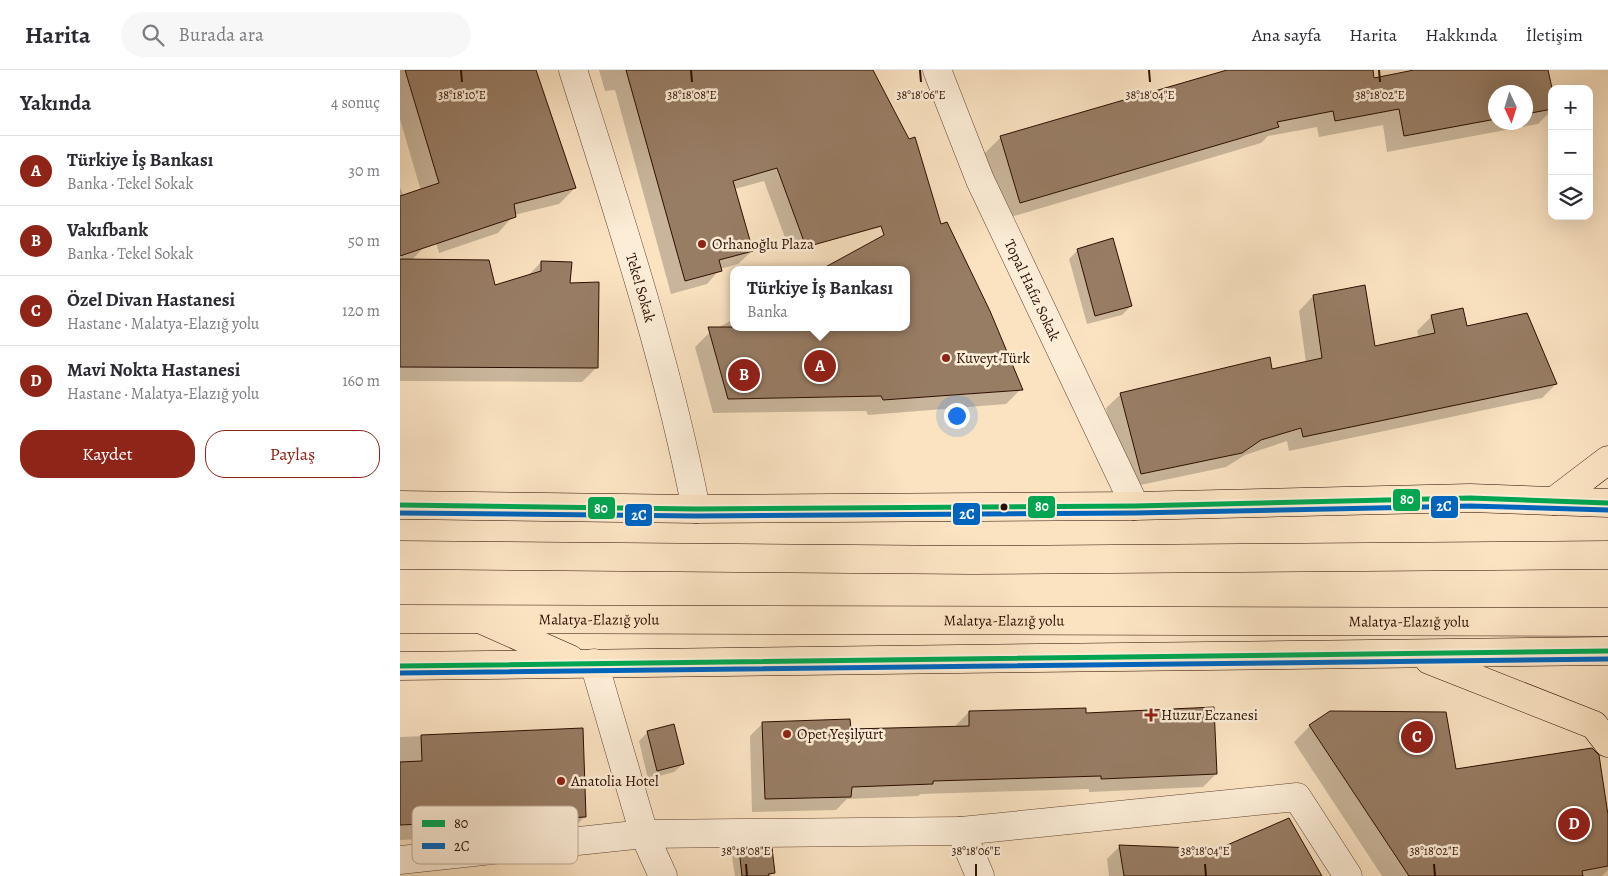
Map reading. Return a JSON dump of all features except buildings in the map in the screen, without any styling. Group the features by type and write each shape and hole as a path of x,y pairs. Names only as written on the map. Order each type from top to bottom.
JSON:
{"main road":[{"path":"1554,501 1608,460"},
{"path":"400,505 696,509 1135,506 1470,498 1608,503"},
{"path":"400,554 618,558 973,560 1608,554"},
{"name":"Malatya-Elazığ yolu","path":"400,619 1608,622"},
{"path":"482,620 586,663"},
{"path":"400,666 1419,655 1608,651"},
{"path":"1419,655 1594,725 1608,743"}],"street":[{"name":"Tekel Sokak","path":"573,70 624,230 680,426 696,509"},
{"name":"Topal Hafız Sokak","path":"937,70 980,180 1135,506"},
{"path":"586,663 644,834 663,876"},
{"path":"578,841 644,834 961,831 1296,797 1348,876"},
{"path":"961,831 980,876"}],"transit line":[{"name":"80","path":"400,505 696,509 1135,506 1470,498 1608,503"},
{"name":"2C","path":"400,513 696,516 1135,513 1470,506 1608,510"},
{"name":"80","path":"400,666 1608,651"},
{"name":"2C","path":"400,673 1608,659"}],"place":[{"name":"Orhanoğlu Plaza","path":"702,244"},
{"name":"Kuveyt Türk","path":"946,358"},
{"name":"Türkiye İş Bankası","path":"820,366"},
{"name":"Vakıfbank","path":"744,375"},
{"name":"Huzur Eczanesi","path":"1151,715"},
{"name":"Opet Yeşilyurt","path":"787,734"},
{"name":"Özel Divan Hastanesi","path":"1417,737"},
{"name":"Anatolia Hotel","path":"561,781"},
{"name":"Mavi Nokta Hastanesi","path":"1574,824"}]}
